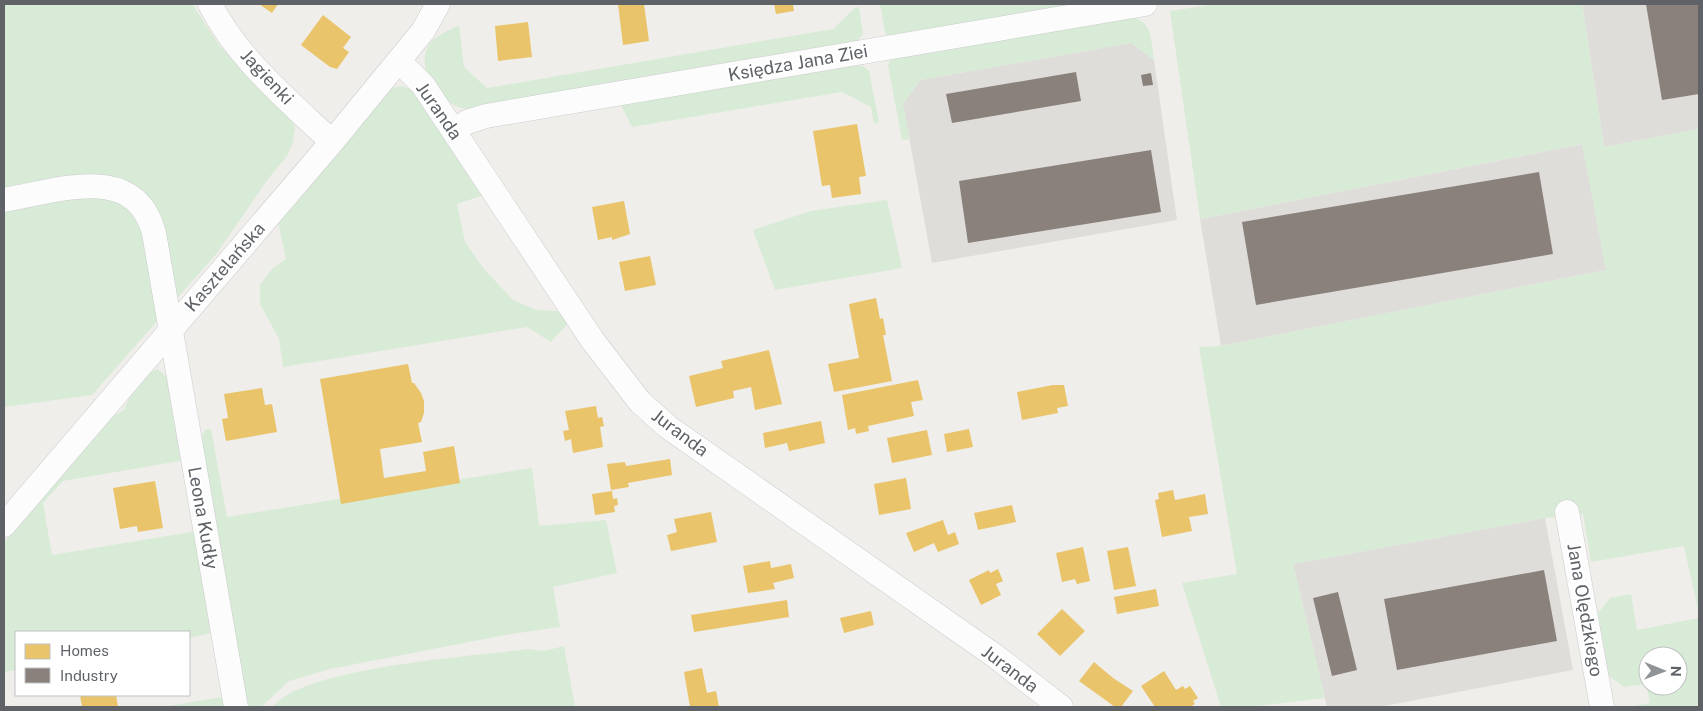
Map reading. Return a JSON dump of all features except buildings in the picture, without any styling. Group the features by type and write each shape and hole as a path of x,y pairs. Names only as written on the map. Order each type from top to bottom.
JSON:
{"street":[{"name":"Jagienki","path":"210,4 244,54 332,142"},
{"name":"Kasztelańska","path":"4,525 332,142 423,31 438,4"},
{"name":"Księdza Jana Ziei","path":"454,132 467,122 486,116 1145,4"},
{"name":"Juranda","path":"399,61 423,86 593,341 640,402 668,427 995,656 1062,707"},
{"path":"4,200 85,186 105,185 118,188 132,196 148,213 152,223 171,330"},
{"name":"Leona Kudły","path":"171,330 236,707"},
{"name":"Jana Olędzkiego","path":"1567,512 1602,707"}],"shaded area":[{"path":"1582,4 1699,4 1699,129 1604,147"},
{"path":"1131,43 1154,60 1177,220 932,263 903,104 920,80"},
{"path":"1583,144 1606,270 1221,346 1200,219"},
{"path":"1545,518 1573,670 1379,707 1327,707 1293,564"}],"green space":[{"path":"4,4 192,4 219,45 257,85 288,111 295,127 293,142 287,156 268,179 217,253 92,395 4,407"},
{"path":"880,4 1090,4 889,38 885,32"},
{"path":"1216,4 1582,4 1604,147 1699,129 1699,614 1684,546 1591,562 1583,514 1545,518 1293,564 1325,698 1248,707 1221,707 1182,583 1237,574 1199,347 1221,346 1606,270 1582,144 1200,219 1170,11"},
{"path":"859,7 863,34 855,44 469,109 451,103 443,97 436,89 426,70 425,60 428,46 440,35 459,25 464,67 487,88 833,29 855,8"},
{"path":"1130,17 1143,22 1150,32 1154,60 1131,43 920,80 903,104 910,139 902,140 888,65 892,56"},
{"path":"852,65 863,66 869,71 879,122 874,124 871,107 842,92 632,127 621,105"},
{"path":"402,86 414,91 488,189 481,196 457,204 465,242 484,269 513,300 536,310 557,311 570,321 551,342 527,327 283,367 279,339 260,304 260,285 272,269 286,259 276,213 391,88"},
{"path":"887,200 902,268 775,290 753,230 811,211"},
{"path":"158,369 172,382 186,460 63,481 43,503 52,555 197,531 211,633 190,638 190,631 15,631 15,670 4,672 4,543 110,418 124,410 135,385"},
{"path":"211,429 227,517 532,468 539,526 606,520 617,573 553,587 560,627 505,635 330,669 289,681 261,707 244,707 208,490 202,437 205,430"},
{"path":"1631,594 1637,630 1699,618 1699,707 1628,707 1650,703 1649,696 1688,696 1688,646 1638,646 1638,685 1624,687 1609,676 1598,613 1610,598"},
{"path":"564,646 575,707 273,707 290,693 318,682 353,673 432,660 528,649 544,651"},
{"path":"222,697 224,707 163,707"}]}
